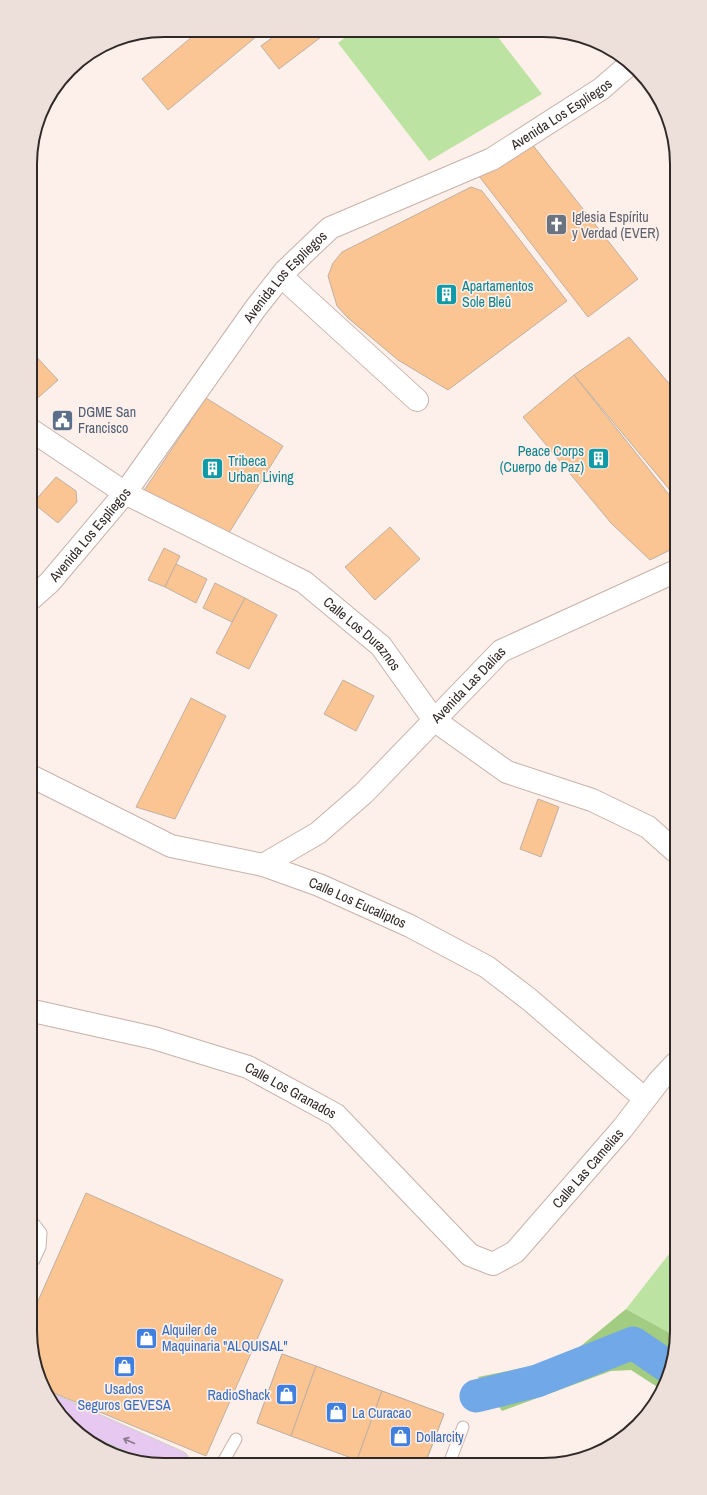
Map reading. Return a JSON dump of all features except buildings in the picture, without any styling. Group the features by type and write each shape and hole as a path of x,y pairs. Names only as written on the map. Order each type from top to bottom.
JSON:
{"highway":[{"path":"67,1412 169,1458"}],"street":[{"name":"Avenida Los Espliegos","path":"37,594 50,582 125,494 255,309 281,276 330,228 492,158 601,89 625,67"},
{"path":"281,276 416,400"},
{"name":"Calle Los Duraznos","path":"37,434 125,494 304,582 380,646 434,720 507,772 592,800 648,827 670,847"},
{"name":"Avenida Las Dalias","path":"263,865 318,833 364,793 501,651 670,574"},
{"name":"Calle Los Eucaliptos","path":"37,779 171,846 263,865 300,878 410,926 487,967 530,1000 645,1099"},
{"path":"296,846 300,878"},
{"name":"Calle Los Granados","path":"37,1012 154,1038 248,1067 336,1115 470,1255 493,1264"},
{"name":"Calle Las Camelias","path":"493,1264 515,1252 622,1129 645,1099 670,1071"}],"lane":[{"path":"37,1228 41,1233 40,1246 37,1253"},
{"path":"451,1458 463,1427"},
{"path":"225,1458 236,1439"}],"green space":[{"path":"346,37 498,37 542,94 429,161 338,43"},
{"path":"670,1253 670,1333 626,1309"},
{"path":"626,1309 670,1333 668,1356 657,1387 631,1370 611,1371 502,1411 478,1377 565,1359"},
{"path":"93,1437 135,1455 108,1445"}],"waterway":[{"path":"476,1396 537,1381 633,1343 665,1365"}],"place":[{"name":"Iglesia Espíritu y Verdad (EVER)","path":"556,225"},
{"name":"Apartamentos Sole Bleû","path":"447,294"},
{"name":"DGME San Francisco","path":"62,420"},
{"name":"Peace Corps (Cuerpo de Paz)","path":"599,459"},
{"name":"Tribeca Urban Living","path":"213,469"},
{"name":"Alquiler de Maquinaria \"ALQUISAL\"","path":"146,1338"},
{"name":"Usados Seguros GEVESA","path":"124,1367"},
{"name":"RadioShack","path":"286,1395"},
{"name":"La Curacao","path":"336,1413"},
{"name":"Dollarcity","path":"400,1437"}]}
